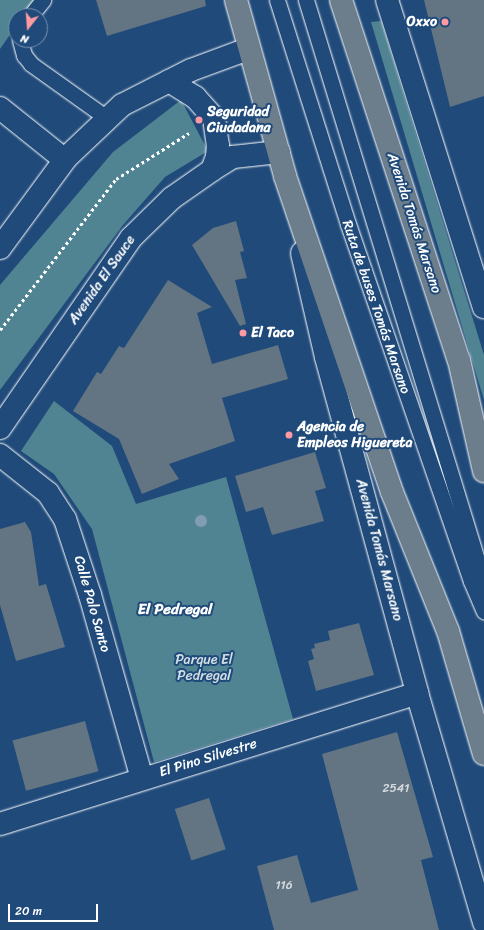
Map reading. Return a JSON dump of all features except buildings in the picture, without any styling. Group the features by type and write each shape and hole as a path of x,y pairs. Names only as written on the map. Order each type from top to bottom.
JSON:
{"main road":[{"name":"Avenida Tomás Marsano","path":"233,0 241,23"},
{"name":"Avenida Tomás Marsano","path":"236,0 248,49 285,176 392,492 448,631 484,754"},
{"name":"Avenida Tomás Marsano","path":"341,0 459,360 484,471"}],"street":[{"path":"387,0 484,307"},
{"path":"0,248 66,158 122,105 169,80 248,49"},
{"path":"169,80 195,97 214,118 218,145 217,157 212,170"},
{"path":"0,108 60,156 66,158"},
{"name":"Avenida El Sauce","path":"0,428 130,238 172,198 233,157 279,152"},
{"name":"Avenida Tomás Marsano","path":"285,176 326,357 417,693 484,922"},
{"name":"Calle Palo Santo","path":"0,455 48,493 65,519 88,588 142,779"},
{"name":"El Pino Silvestre","path":"0,824 417,693"}],"lane":[{"path":"36,8 43,0"},
{"name":"Ruta de buses Tomás Marsano","path":"277,0 348,224 471,581 484,611"},
{"name":"Ruta de buses Tomás Marsano","path":"306,0 482,576 484,589"},
{"path":"22,48 24,55 31,64 108,119"}],"path":[{"path":"0,330 116,179 214,118"}],"green space":[{"path":"0,0 34,0 28,8 8,8 8,38 0,49"},
{"path":"381,21 484,355 484,400 371,22"},
{"path":"181,100 208,151 165,177 123,225 0,390 0,285 113,152"},
{"name":"Parque El Pedregal","path":"54,401 112,446 136,504 226,477 293,719 154,762 92,529 54,474 21,451"}],"place":[{"name":"Oxxo","path":"445,22"},
{"name":"Seguridad Ciudadana","path":"199,120"},
{"name":"El Taco","path":"243,333"},
{"name":"Agencia de Empleos Higuereta","path":"289,435"}],"district":[{"name":"El Pedregal","path":"175,610"}]}
